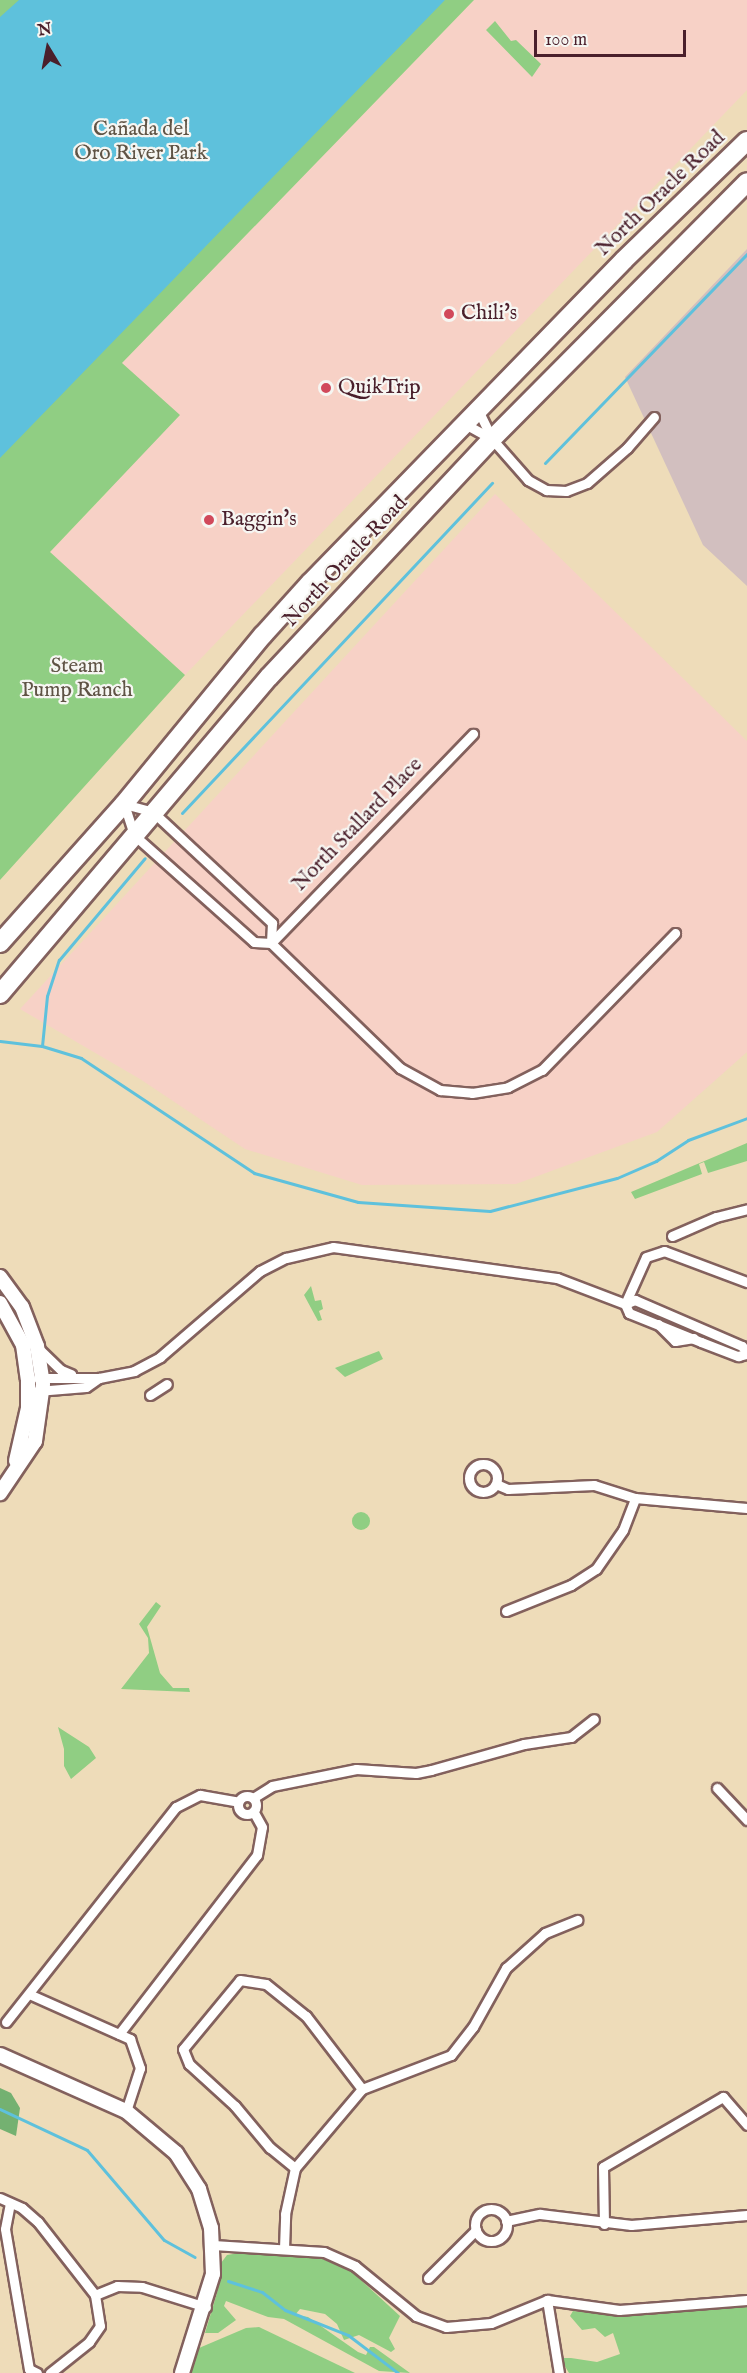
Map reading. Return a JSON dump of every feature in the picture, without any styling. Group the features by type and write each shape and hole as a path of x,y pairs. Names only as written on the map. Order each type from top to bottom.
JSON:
{"highway":[{"name":"North Oracle Road","path":"0,943 124,804 262,635 465,423 747,141"},
{"name":"North Oracle Road","path":"0,994 269,677 492,440 747,182"}],"street":[{"path":"478,410 492,440"},
{"path":"465,423 492,440 528,480 546,490 566,491 587,483 627,448 654,417"},
{"name":"North Stallard Place","path":"271,943 473,734"},
{"path":"124,804 153,812 273,923 271,943"},
{"path":"124,804 134,835 254,942 271,943 400,1068 440,1090 472,1093 508,1087 542,1070 675,933"},
{"path":"672,1236 716,1217 747,1209"},
{"path":"0,1277 22,1307 37,1346 61,1370 76,1376 99,1378 134,1371 160,1357 260,1271 286,1258 333,1247 557,1278 625,1304 629,1312 738,1356 747,1353 742,1346 635,1300 625,1304"},
{"path":"625,1304 646,1257 664,1251 747,1282"},
{"path":"0,1303 23,1345 35,1385"},
{"path":"0,1493 9,1481 23,1440 35,1385 37,1346"},
{"path":"35,1385 76,1376"},
{"path":"35,1385 86,1387 99,1378"},
{"path":"150,1395 167,1384"},
{"path":"496,1484 508,1489 594,1485 635,1498 747,1508"},
{"path":"506,1611 571,1585 596,1569 623,1530 635,1498"},
{"path":"238,1802 244,1796 253,1798 272,1786 356,1769 416,1773 431,1770 524,1744 571,1737 594,1719"},
{"path":"717,1788 747,1820"},
{"path":"6,2022 176,1807 200,1795 238,1802"},
{"path":"119,2034 257,1855 262,1827 253,1811 253,1798"},
{"path":"238,1802 243,1813 253,1811"},
{"path":"284,2249 285,2214 296,2168 362,2090 451,2055 473,2027 506,1968 545,1933 577,1920"},
{"path":"296,2168 270,2148 235,2106 189,2064 183,2049 240,1980 266,1984 306,2016 362,2090"},
{"path":"29,1994 119,2034 135,2048 140,2068 126,2111"},
{"path":"0,2055 126,2111 160,2137 188,2171 199,2190 213,2245 213,2274 206,2307 182,2373"},
{"path":"604,2224 603,2167 723,2097 747,2125"},
{"path":"0,2198 38,2222 95,2295 100,2326 89,2342 50,2373"},
{"path":"10,2203 5,2229 29,2369 37,2373"},
{"path":"486,2210 496,2211 506,2221 503,2235 495,2240 481,2238 476,2230 476,2220 486,2210"},
{"path":"506,2221 540,2214 604,2224 747,2215"},
{"path":"428,2278 476,2230"},
{"path":"213,2245 284,2249 338,2257 355,2266 416,2316 446,2327 491,2323 547,2300 619,2310 747,2300"},
{"path":"95,2295 117,2286 142,2287 206,2307"},
{"path":"547,2300 559,2373"}],"shaded area":[{"path":"474,0 747,0 747,90 185,675 50,552 108,492 122,363"},
{"path":"747,249 747,586 703,545 625,377"},
{"path":"495,494 747,741 747,1052 657,1132 516,1184 362,1185 245,1149 140,1079 20,1009"}],"green space":[{"name":"Cañada del Oro River Park","path":"0,0 474,0 122,363 180,415 50,552 185,675 0,880"},
{"path":"495,21 511,41 516,40 541,64 532,77 486,30"},
{"path":"747,1143 747,1161 708,1173 704,1162 699,1164 702,1174 635,1199 631,1192"},
{"path":"311,1286 315,1301 321,1300 323,1309 319,1311 322,1320 318,1321 304,1295"},
{"path":"379,1351 383,1359 345,1377 335,1368"},
{"path":"357,1512 365,1512 370,1517 368,1528 357,1530 352,1525 352,1517"},
{"path":"156,1602 161,1606 147,1627 160,1673 173,1688 189,1688 190,1692 121,1689 149,1653 148,1638 139,1624"},
{"path":"58,1727 89,1747 96,1758 71,1779 64,1766 64,1749"},
{"path":"0,2088 11,2093 20,2108 16,2136 0,2129"},
{"path":"245,2252 318,2257 351,2271 400,2316 389,2338 395,2349 391,2352 359,2335 344,2340 337,2324 325,2314 300,2309 295,2315 308,2317 358,2352 366,2355 370,2347 374,2347 410,2373 379,2371 284,2319 268,2317 226,2301 224,2306 236,2320 218,2333 205,2333 217,2293 221,2263 227,2255"},
{"path":"747,2307 747,2373 569,2373 563,2363 564,2358 597,2362 620,2354 613,2333 605,2337 595,2328 582,2330 570,2316 573,2311 621,2316"},
{"path":"259,2327 355,2373 189,2373 199,2348 246,2328"}],"water":[{"name":"Cañada del Oro River Park","path":"19,0 445,0 0,458 0,17"}],"waterway":[{"path":"545,463 747,254"},
{"path":"182,813 492,483"},
{"path":"42,1046 47,996 59,960 145,858"},
{"path":"0,1041 42,1046 81,1058 254,1173 358,1202 490,1211 617,1178 656,1161 688,1140 747,1118"},
{"path":"0,2109 87,2150 164,2240 195,2257"},
{"path":"228,2281 262,2292 285,2310 348,2335 398,2373"}],"place":[{"name":"Chili's","path":"449,314"},
{"name":"QuikTrip","path":"326,388"},
{"name":"Baggin's","path":"209,520"}],"park label":[{"name":"Steam Pump Ranch","path":"77,679"}]}
